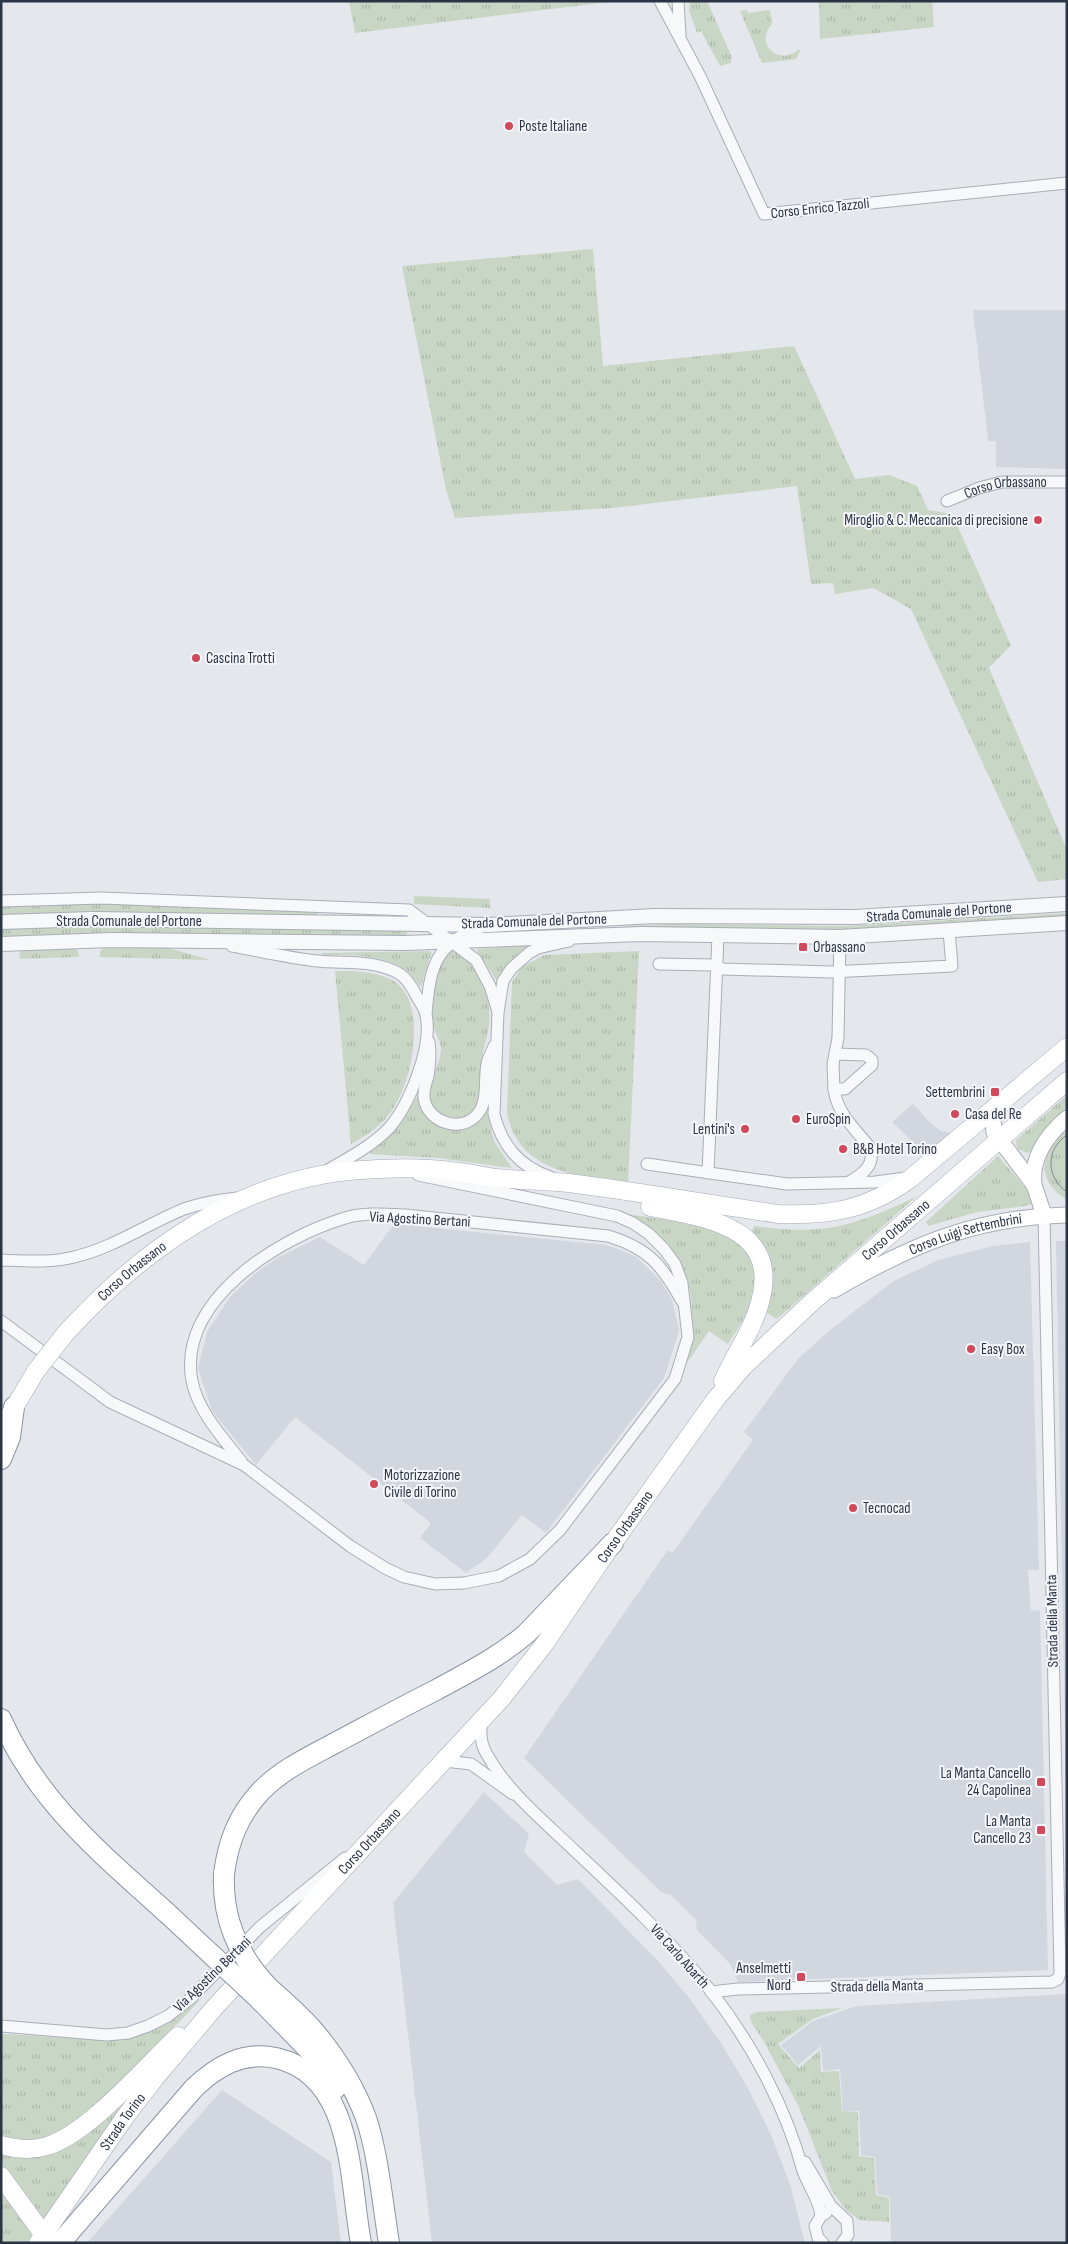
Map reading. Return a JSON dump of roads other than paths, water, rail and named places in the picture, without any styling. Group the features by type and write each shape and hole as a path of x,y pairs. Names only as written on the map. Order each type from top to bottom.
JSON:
{"highway":[{"path":"1,1459 10,1437 14,1407"},
{"path":"371,2243 362,2170 355,2138 342,2101 333,2084 309,2050 264,1993 236,1942 225,1906 224,1874 227,1852 234,1830 243,1813 260,1792 277,1776 357,1731 467,1674 513,1646 613,1543"},
{"path":"1,1719 22,1759 53,1805 78,1832 168,1914 264,1993 312,2028 330,2051 359,2100 367,2120 389,2243"},
{"path":"48,2241 194,2088 212,2072 228,2062 255,2056 282,2060 299,2067 319,2084 330,2100 339,2120 348,2152 361,2243"}],"main road":[{"name":"Corso Orbassano","path":"1,1432 36,1371 89,1307 152,1252 193,1225 251,1197 317,1176 359,1170 450,1170 495,1178 568,1183 779,1214 812,1216 857,1207 898,1188 1066,1050"},
{"name":"Corso Orbassano","path":"215,2007 481,1721 543,1646 613,1543 715,1400 743,1367 811,1303 1067,1081"},
{"path":"1000,1141 992,1126 993,1118 1005,1100"},
{"path":"1034,1185 1032,1172 1040,1150 1055,1128 1067,1118"},
{"name":"Corso Luigi Settembrini","path":"1000,1141 1034,1185 1044,1215"},
{"path":"495,1178 702,1216 734,1228 748,1239 757,1253 762,1268 763,1284 759,1308 715,1400"},
{"name":"Corso Luigi Settembrini","path":"811,1303 885,1260 938,1237 962,1229 1044,1215 1067,1215"},
{"path":"1,2145 25,2150 46,2147 63,2140 89,2121 178,2036 215,2007"},
{"name":"Strada Torino","path":"48,2241 125,2117 215,2007"},
{"path":"1,2176 48,2241"}],"street":[{"name":"Corso Enrico Tazzoli","path":"660,1 700,76 764,214 1067,183"},
{"name":"Corso Enrico Tazzoli","path":"678,1 681,42"},
{"name":"Corso Orbassano","path":"946,501 979,488 1002,482 1067,482"},
{"name":"Strada Comunale del Portone","path":"1,901 120,898 409,910"},
{"name":"Strada Comunale del Portone","path":"1,922 93,919 489,924 672,916 855,918 1067,904"},
{"name":"Corso Orbassano","path":"409,910 476,960 484,972 498,1012"},
{"name":"Strada Comunale del Portone","path":"1,944 94,940 218,943 453,942 594,935 840,937 1067,923"},
{"name":"Corso Orbassano","path":"489,924 470,931 453,942 435,961 428,988 426,1014 431,1056 423,1095 425,1105 430,1114 441,1122 454,1124 467,1122 478,1115 482,1107 487,1064 497,1038"},
{"path":"1049,925 1067,929"},
{"name":"Strada Comunale del Portone","path":"659,964 717,966 723,969 840,972 952,966 949,931"},
{"name":"Corso Orbassano","path":"568,1183 536,1172 522,1163 512,1154 497,1128 494,1114 498,1012 503,981 511,968 521,958 538,948 594,935"},
{"path":"708,1173 718,936"},
{"path":"840,937 838,1038 833,1064 834,1089 840,1111 872,1151 870,1164 866,1171 848,1183"},
{"name":"Corso Orbassano","path":"218,943 318,962 366,963 388,969 401,975 408,981 426,1014"},
{"name":"Corso Orbassano","path":"317,1176 374,1140 388,1129 401,1113 417,1077 428,1035"},
{"path":"834,1089 845,1089 872,1064 872,1060 866,1055 835,1054"},
{"name":"Corso Orbassano","path":"647,1164 787,1184 875,1182 911,1178"},
{"name":"Via Agostino Bertani","path":"1,1322 110,1402 244,1465 350,1546 404,1577 436,1584 464,1583 499,1576 530,1559 560,1530 675,1379 688,1337 682,1283 674,1264 659,1244 633,1223 617,1216 389,1169"},
{"path":"1,1260 56,1261 75,1257 97,1250 185,1209 215,1200 251,1197"},
{"name":"Via Agostino Bertani","path":"244,1465 222,1437 197,1399 192,1380 190,1359 193,1341 201,1321 214,1301 251,1266 298,1238 345,1218 375,1214 405,1214 608,1236 625,1241 655,1260 667,1274 685,1307"},
{"name":"Strada della Manta","path":"711,1992 738,1989 1052,1982 1058,1979 1060,1964 1044,1215"},
{"name":"Via Carlo Abarth","path":"481,1721 481,1737 485,1750 519,1798"},
{"name":"Via Carlo Abarth","path":"444,1761 471,1764 519,1798 654,1926 711,1992 742,2038 765,2078 797,2148 836,2212 844,2216 849,2225 848,2235 842,2243"},
{"name":"Via Agostino Bertani","path":"1,2026 107,2035 128,2033 168,2016 191,1998 260,1927 387,1823"},
{"name":"Via Carlo Abarth","path":"797,2148 807,2183 820,2210 821,2216 817,2221 816,2232 823,2243"},
{"path":"821,2216 825,2213 836,2212"}],"tram line":[{"path":"1067,1135 1055,1148 1051,1164 1055,1179 1067,1192"}],"place":[{"name":"Poste Italiane","path":"509,126"},
{"name":"Miroglio & C. Meccanica di precisione","path":"1038,520"},
{"name":"Cascina Trotti","path":"196,658"},
{"name":"Orbassano","path":"803,947"},
{"name":"Settembrini","path":"995,1092"},
{"name":"Casa del Re","path":"955,1114"},
{"name":"EuroSpin","path":"796,1119"},
{"name":"Lentini's","path":"745,1129"},
{"name":"B&B Hotel Torino","path":"843,1149"},
{"name":"Easy Box","path":"971,1349"},
{"name":"Motorizzazione Civile di Torino","path":"374,1484"},
{"name":"Tecnocad","path":"853,1508"},
{"name":"La Manta Cancello 24 Capolinea","path":"1041,1782"},
{"name":"La Manta Cancello 23","path":"1041,1830"},
{"name":"Anselmetti Nord","path":"801,1977"}]}
